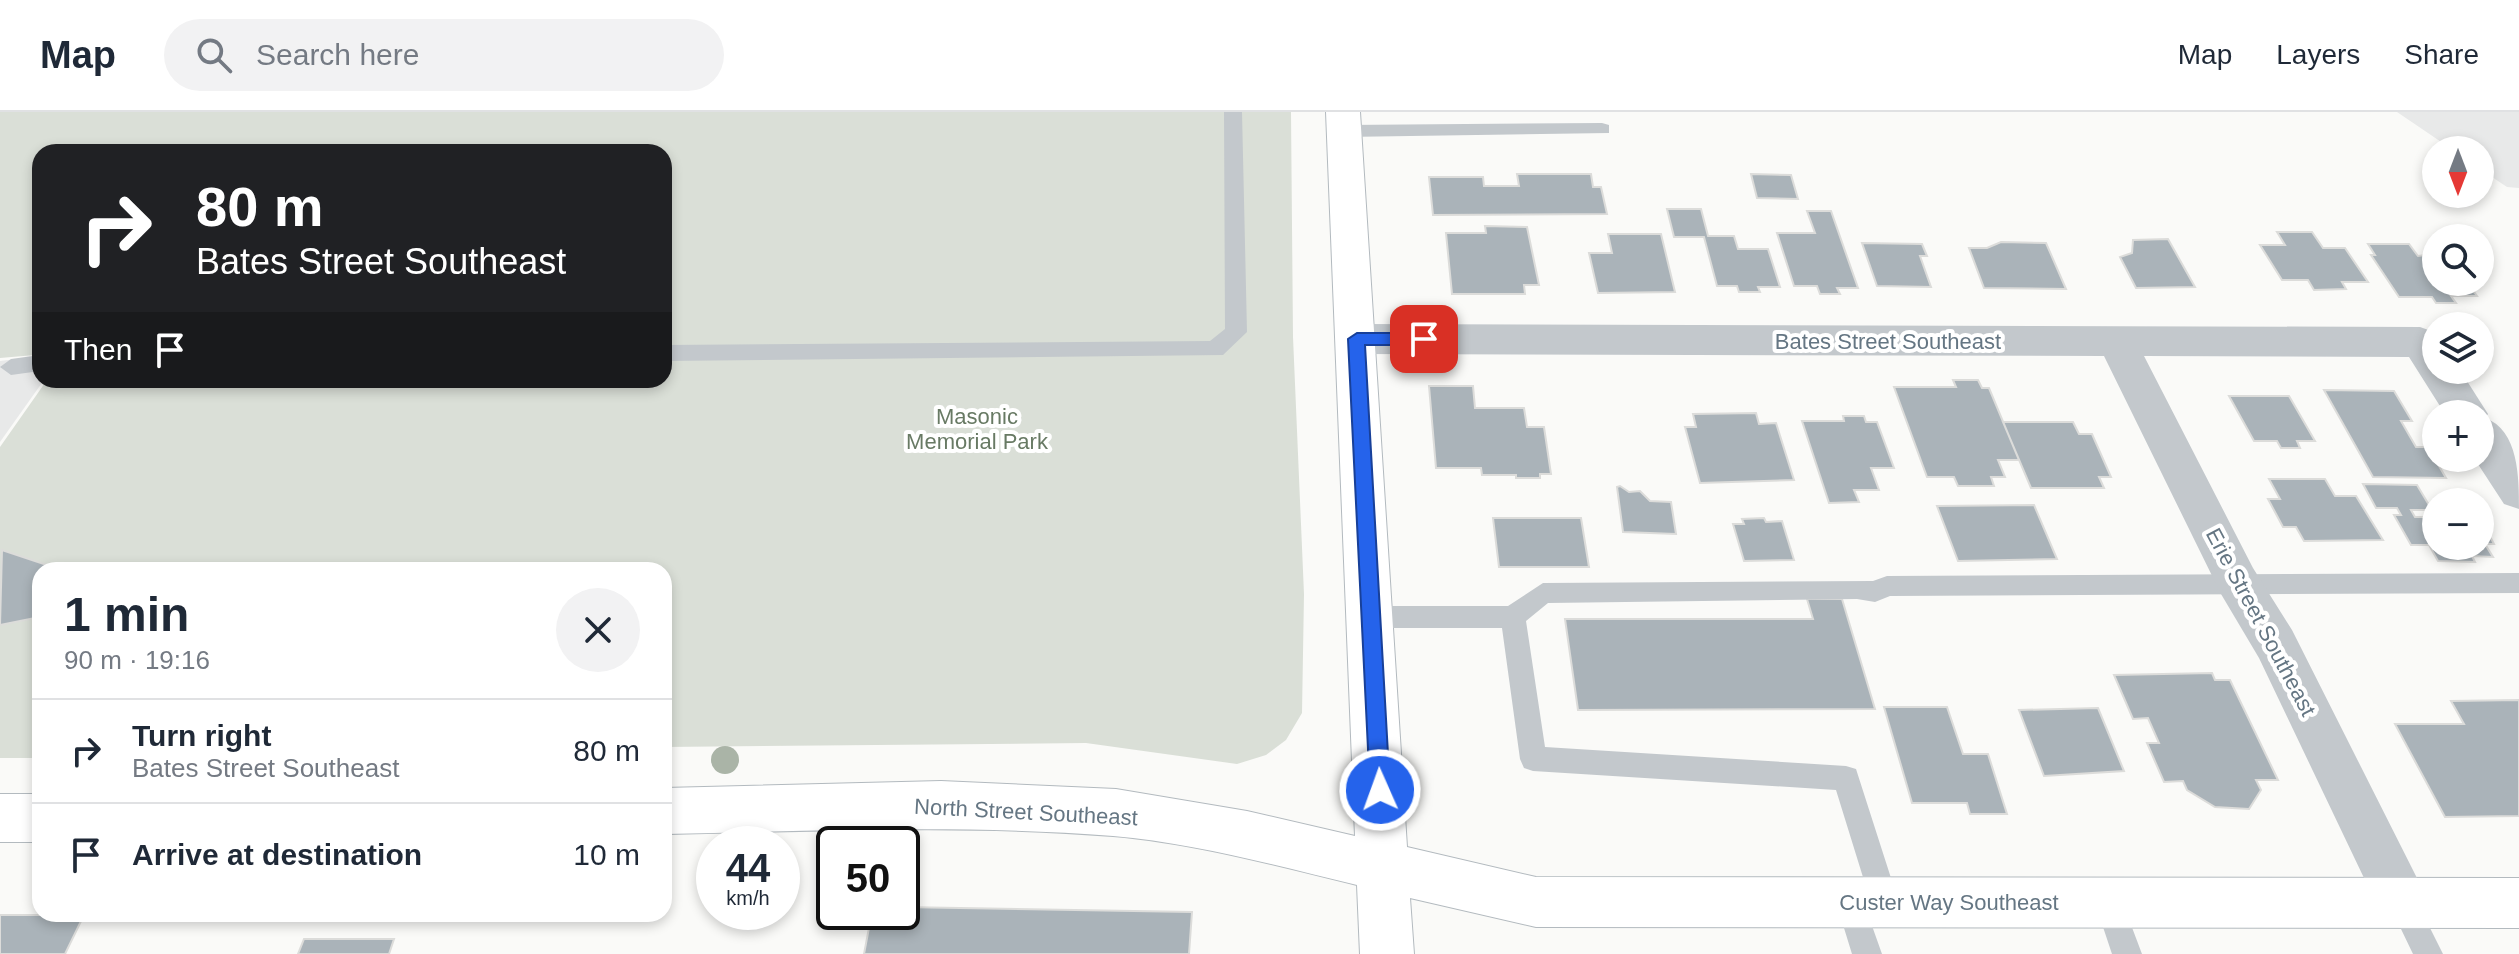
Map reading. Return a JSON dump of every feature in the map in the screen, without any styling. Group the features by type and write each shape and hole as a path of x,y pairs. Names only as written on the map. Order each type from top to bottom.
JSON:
{"main road":[{"path":"1344,122 1372,617 1387,954"},
{"name":"North Street Southeast","path":"672,811 941,804 1116,813 1247,835 1383,866"},
{"path":"0,818 32,818"},
{"name":"Custer Way Southeast","path":"1383,866 1536,902 2519,903"}],"street":[{"name":"Bates Street Southeast","path":"1357,339 2117,342 2422,359"},
{"name":"Erie Street Southeast","path":"2117,342 2237,581 2276,644 2403,904"},
{"path":"2494,454 2519,492"}],"lane":[{"path":"672,353 1215,349 1236,332 1233,112"},
{"path":"1344,122 1602,129"},
{"path":"11,367 32,364"},
{"path":"1372,617 1513,617 1543,593 1857,589 1875,592 1887,586 2237,581 2519,583"},
{"path":"1513,617 1533,759 1846,778 1868,902 1867,954"},
{"path":"2109,903 2127,954"},
{"path":"2403,904 2428,954"}],"shaded area":[{"path":"2397,112 2519,112 2519,188 2507,187 2494,178 2494,136 2432,136"},
{"path":"32,357 32,388 38,388 0,442 0,361"}],"green space":[{"name":"Masonic Memorial Park","path":"0,112 1291,112 1293,337 1304,594 1302,713 1286,740 1266,755 1237,764 1086,743 672,747 672,562 32,562 32,758 0,758 0,447 41,388 672,388 672,144 32,144 32,355 0,358"}],"building":[{"path":"1517,174 1591,174 1593,187 1601,187 1607,214 1433,215 1429,177 1483,177 1484,186 1519,186"},
{"path":"1751,174 1791,175 1798,199 1757,198"},
{"path":"1667,209 1701,209 1708,236 1734,236 1738,249 1768,249 1780,287 1758,287 1760,292 1739,292 1737,286 1717,286 1704,237 1674,237"},
{"path":"1807,211 1831,211 1858,288 1837,288 1840,294 1820,294 1817,286 1794,286 1777,233 1815,233"},
{"path":"1485,226 1527,227 1539,285 1524,285 1525,294 1452,294 1446,233 1486,233"},
{"path":"2277,232 2312,232 2323,248 2345,248 2368,282 2342,282 2346,289 2314,290 2308,280 2282,280 2260,245 2285,245"},
{"path":"1608,234 1661,234 1675,292 1598,293 1589,253 1612,253"},
{"path":"2168,239 2195,287 2136,288 2120,257 2132,253 2133,240"},
{"path":"2001,242 2046,243 2066,289 1984,288 1969,248 1987,248"},
{"path":"1862,243 1922,244 1927,256 1920,256 1931,287 1877,286"},
{"path":"2368,244 2409,244 2418,256 2422,255 2422,296 2451,296 2456,303 2436,303 2432,297 2399,297 2371,255 2375,255"},
{"path":"1953,380 1978,380 1982,388 1989,388 2019,460 1998,460 2005,477 1991,477 1994,486 1958,486 1954,477 1927,477 1894,387 1956,387"},
{"path":"1429,386 1473,386 1475,408 1524,408 1527,427 1544,427 1551,474 1540,474 1540,478 1516,478 1516,475 1482,475 1481,468 1436,468"},
{"path":"2324,390 2394,391 2412,421 2401,421 2416,447 2422,447 2422,472 2443,472 2446,478 2373,477"},
{"path":"2229,396 2289,396 2315,441 2297,441 2300,448 2281,448 2277,441 2254,441"},
{"path":"1756,413 1759,424 1776,423 1794,480 1700,483 1685,427 1696,427 1693,414"},
{"path":"1843,416 1864,416 1866,422 1877,422 1894,468 1871,468 1879,490 1854,490 1859,502 1829,503 1802,421 1844,421"},
{"path":"2003,422 2073,422 2079,434 2092,434 2111,477 2099,477 2104,488 2031,488"},
{"path":"2269,479 2325,479 2335,496 2356,496 2383,540 2304,541 2296,527 2283,527 2268,499 2280,499"},
{"path":"2363,484 2417,485 2422,493 2422,510 2411,510 2415,517 2422,517 2422,545 2411,545 2394,515 2401,515 2397,508 2376,508"},
{"path":"1617,487 1629,492 1640,491 1650,501 1671,502 1676,534 1623,532"},
{"path":"2034,505 2057,559 1958,561 1937,506"},
{"path":"1493,518 1581,518 1589,567 1499,567"},
{"path":"1764,518 1766,522 1782,521 1794,560 1744,561 1733,524 1744,524 1742,519"},
{"path":"2,550 38,562 32,562 32,619 0,625"},
{"path":"2474,560 2475,562 2438,561"},
{"path":"1807,599 1842,599 1875,709 1578,710 1565,619 1813,619"},
{"path":"2212,673 2215,680 2230,680 2278,780 2256,780 2261,790 2249,809 2215,807 2187,790 2183,781 2164,782 2147,743 2159,743 2148,718 2133,719 2114,675"},
{"path":"2519,700 2519,816 2445,817 2395,724 2464,724 2451,701"},
{"path":"1884,707 1947,707 1963,754 1988,754 2007,814 1970,814 1967,803 1912,803"},
{"path":"2098,708 2124,771 2044,776 2019,710"},
{"path":"920,907 1192,912 1189,954 864,954 869,930 920,930"},
{"path":"0,915 32,915 32,922 81,922 65,954 0,954"},
{"path":"304,939 394,939 389,954 298,954"}],"route":[{"path":"1380,790 1357,339 1424,339"}]}
